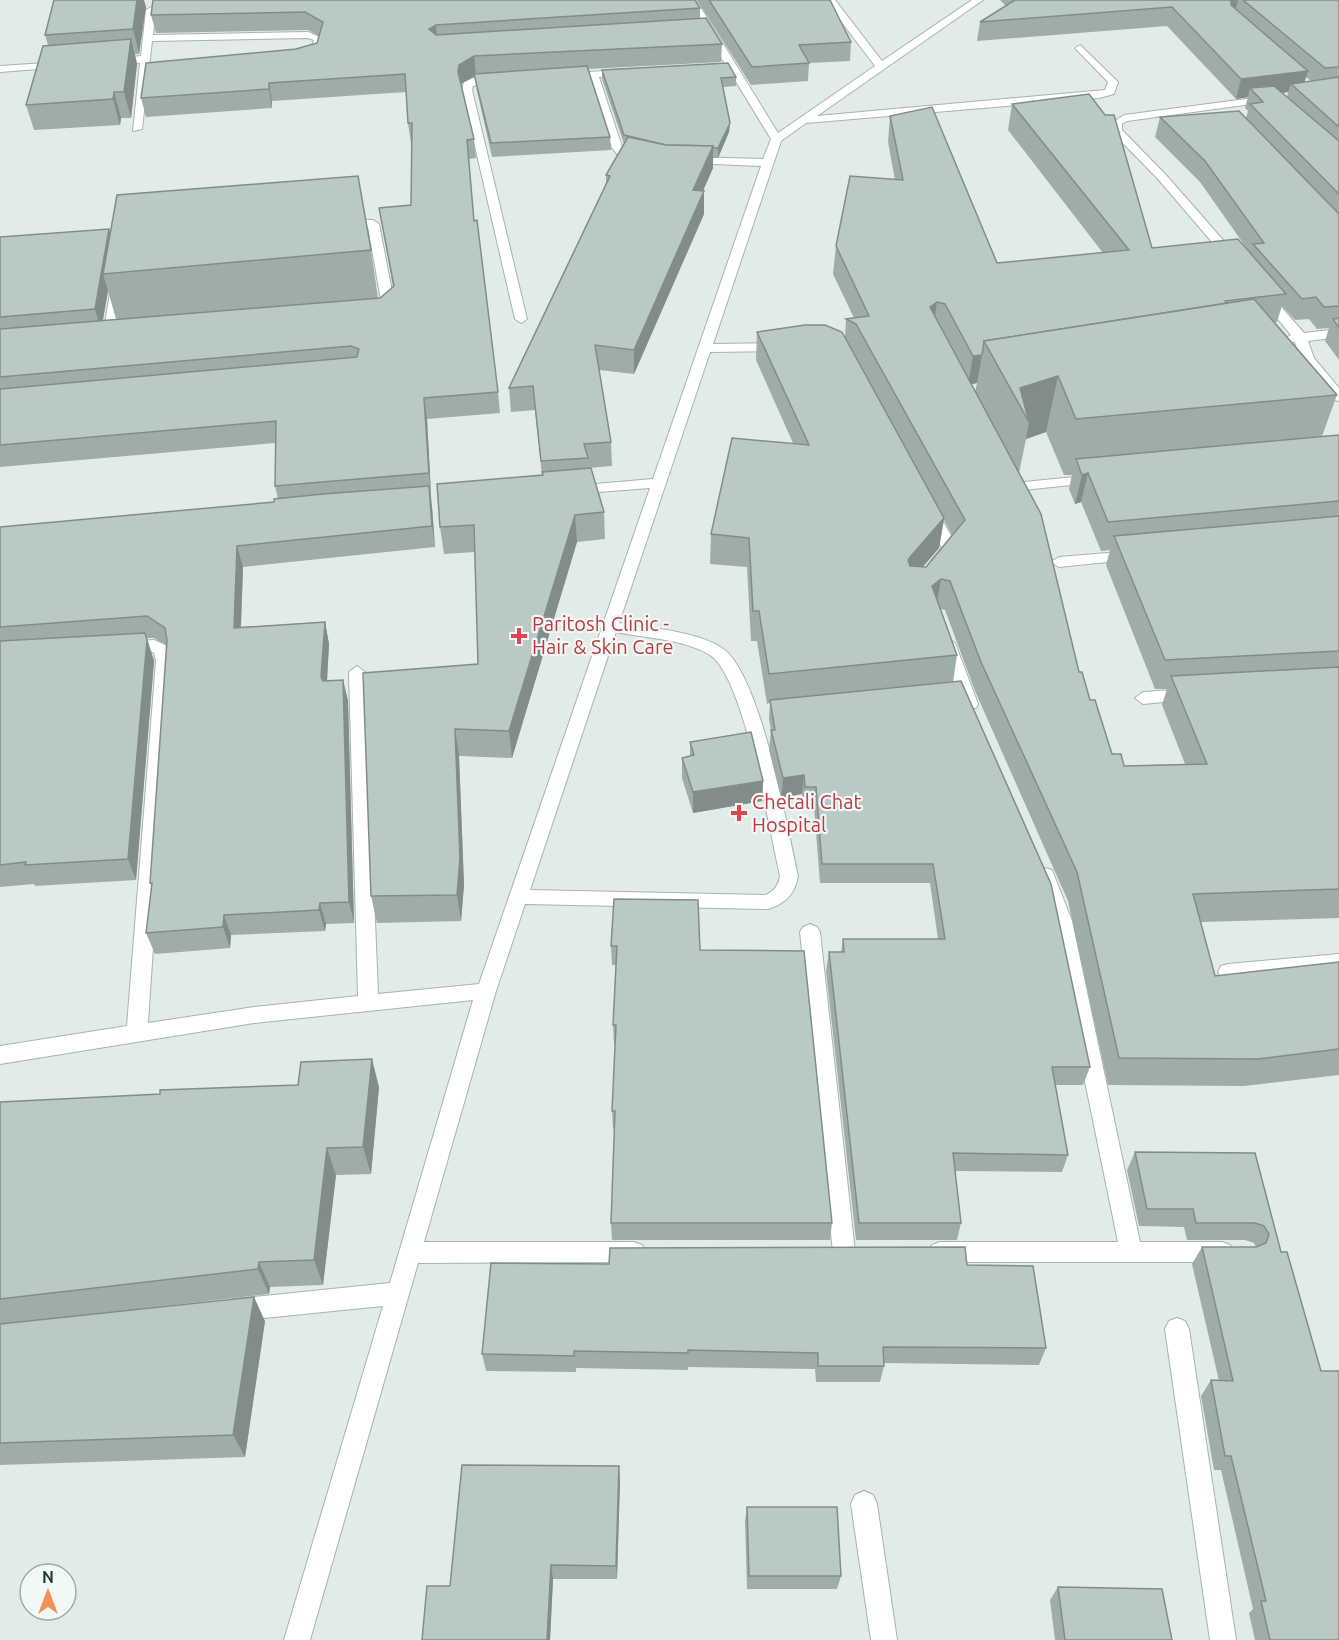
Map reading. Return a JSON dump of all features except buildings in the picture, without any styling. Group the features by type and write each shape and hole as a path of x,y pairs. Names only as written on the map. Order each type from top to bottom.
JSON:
{"street":[{"path":"691,0 710,31 724,67 776,139"},
{"path":"830,0 881,67"},
{"path":"297,1640 486,991 776,139 978,0"},
{"path":"137,129 151,76 146,59 150,38 151,10"},
{"path":"698,32 710,31"},
{"path":"150,38 308,35 319,39 317,54 314,58 299,62"},
{"path":"803,120 1099,95 1110,92 1113,82 1080,48"},
{"path":"101,62 146,59"},
{"path":"0,69 68,64"},
{"path":"558,77 639,72"},
{"path":"593,75 617,148 633,156 656,158"},
{"path":"511,79 476,80 468,84 467,90 521,319"},
{"path":"1239,266 1162,177 1117,131 1117,123 1124,118 1222,110 1277,101"},
{"path":"678,159 768,163"},
{"path":"324,224 359,221 373,224 389,307 379,313 367,314"},
{"path":"109,335 120,272"},
{"path":"1254,284 1300,337 1308,359 1339,397"},
{"path":"1277,341 1339,333"},
{"path":"705,348 792,347"},
{"path":"1013,487 1107,478"},
{"path":"552,491 659,483"},
{"path":"923,498 950,548 928,574"},
{"path":"1059,562 1151,554"},
{"path":"518,897 768,902 778,898 787,889 789,876 755,712 733,668 719,652 706,646 610,626"},
{"path":"941,626 959,693 979,724"},
{"path":"106,648 154,645 162,650 164,661 137,1034"},
{"path":"357,672 368,1003"},
{"path":"1143,698 1201,695"},
{"path":"1040,863 1062,921 1131,1252"},
{"path":"810,932 844,1252"},
{"path":"1228,972 1339,962"},
{"path":"0,1055 254,1015 486,991"},
{"path":"410,1253 656,1252"},
{"path":"820,1252 868,1252"},
{"path":"916,1252 1245,1252"},
{"path":"210,1313 399,1293"},
{"path":"1177,1329 1223,1640"},
{"path":"864,1504 884,1640"}],"place":[{"name":"Paritosh Clinic - Hair & Skin Care","path":"519,636"},
{"name":"Chetali Chat Hospital","path":"739,813"}]}
